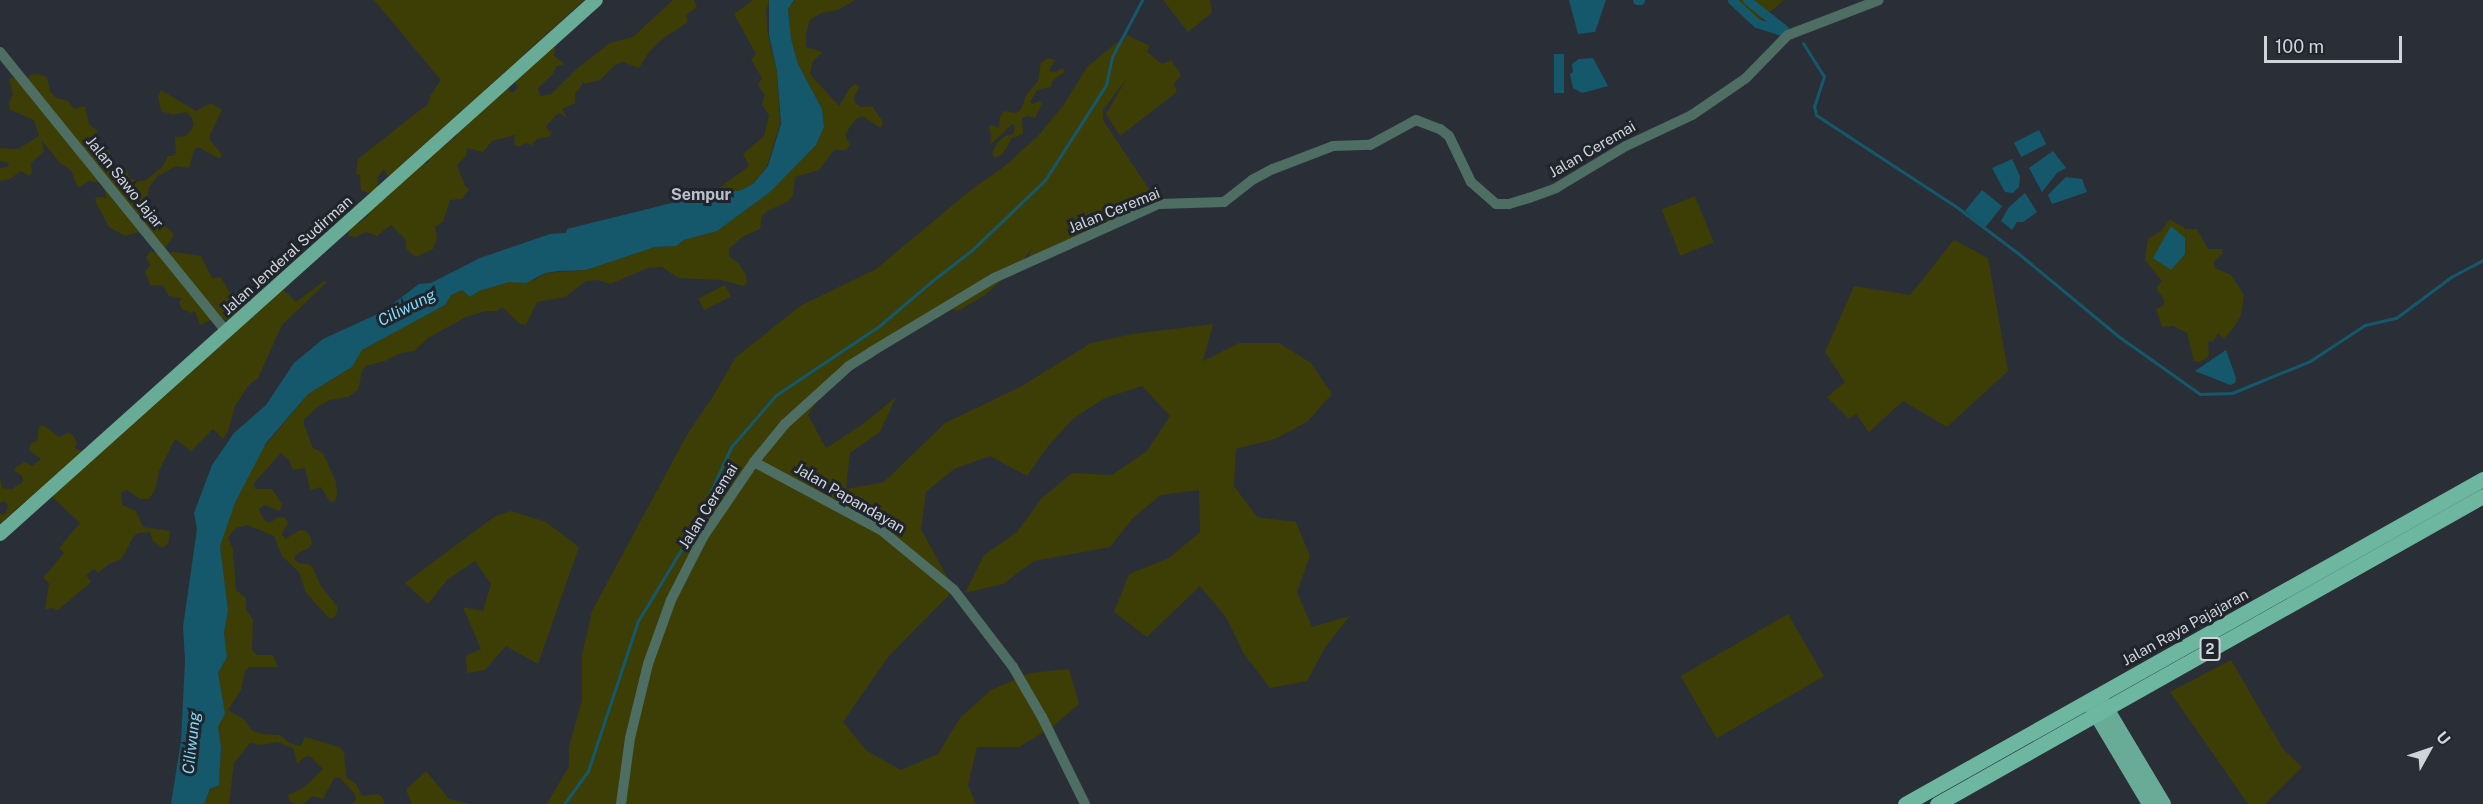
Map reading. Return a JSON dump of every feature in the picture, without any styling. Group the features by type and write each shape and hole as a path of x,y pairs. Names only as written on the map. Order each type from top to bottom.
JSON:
{"highway":[{"name":"Jalan Raya Pajajaran","path":"1937,804 2097,704 2483,479"},
{"name":"Jalan Raya Pajajaran","path":"1905,804 2097,704 2483,496"}],"main road":[{"name":"Jalan Jenderal Sudirman","path":"0,534 596,0"},
{"path":"2097,704 2149,804"},
{"path":"2097,704 2164,804"}],"street":[{"name":"Jalan Ceremai","path":"621,804 630,738 648,664 671,600 703,537 754,462 784,424 843,372 871,352 994,278 1159,204 1224,202 1252,180 1273,169 1288,166 1333,146 1370,145 1416,120 1440,129 1449,136 1454,143 1462,166 1480,191 1496,204 1509,204 1556,188 1626,146 1692,115 1746,78 1788,35 1880,0"},
{"name":"Jalan Sawo Jajar","path":"0,52 226,331"},
{"name":"Jalan Papandayan","path":"754,462 881,530 954,590 1018,676 1042,717 1085,804"}],"shaded area":[{"path":"374,0 584,0 487,88 483,96 475,99 389,176 383,169 378,177 377,190 368,193 361,190 360,175 356,174 358,159 429,103 430,96 441,80"},
{"path":"673,0 694,0 697,7 686,15 688,22 661,40 649,52 639,68 623,62 615,65 600,80 584,84 582,79 582,85 575,94 575,103 562,109 567,117 558,113 546,126 549,132 553,130 549,137 537,139 532,145 525,143 518,147 514,144 515,135 492,141 483,152 467,148 466,156 457,165 465,186 469,189 462,199 450,200 443,222 435,227 437,238 433,249 417,257 413,255 406,248 406,240 391,225 377,236 366,232 356,237 348,236 350,229 367,217 374,206 390,195 403,177 415,166 428,163 431,155 456,137 461,122 507,88 512,93 518,88 513,78 552,45 556,45 554,56 565,64 557,66 552,75 538,88 540,96 551,94 579,67 610,43 633,37"},
{"path":"753,0 769,0 766,12 768,35 777,72 780,124 767,166 754,183 742,190 676,202 692,188 702,191 719,188 749,166 743,154 764,136 769,116 762,104 765,95 758,85 762,78 751,59 756,54 734,14"},
{"path":"795,0 855,0 838,10 821,13 810,20 806,33 806,47 823,52 813,61 810,74 839,106 850,88 855,84 860,86 854,97 855,103 861,107 872,106 883,122 881,128 862,116 856,119 845,134 850,145 846,150 834,150 819,170 795,177 793,195 789,201 767,211 762,216 760,229 742,237 729,249 729,256 739,264 746,275 747,281 744,286 721,280 678,278 662,267 648,268 610,284 598,280 586,281 565,297 537,302 526,325 520,324 502,307 497,311 485,311 466,317 428,338 414,351 401,353 385,361 366,366 362,371 358,390 348,397 330,400 304,419 313,448 323,453 336,482 337,496 334,502 329,501 321,487 310,490 305,468 293,470 289,460 281,453 254,483 255,489 272,489 282,504 280,511 264,505 259,509 264,520 269,523 279,517 285,518 288,523 282,534 285,539 300,530 306,531 310,536 312,543 309,548 298,553 294,558 298,563 309,564 313,568 321,586 337,606 337,612 334,618 329,618 306,593 299,572 282,556 274,536 247,525 236,528 228,538 233,549 236,590 246,598 246,609 253,620 252,650 257,655 273,655 278,667 249,667 245,671 241,690 228,710 245,720 251,730 263,734 280,735 289,743 301,746 305,737 339,747 344,752 346,777 356,784 362,796 378,794 383,798 384,804 352,804 356,800 355,794 340,778 334,778 323,799 313,796 303,804 295,804 289,800 288,795 303,788 323,769 311,757 306,756 297,764 294,749 278,742 261,745 250,743 234,763 229,804 204,804 211,789 219,785 221,747 217,727 225,713 218,673 227,657 224,633 228,610 220,546 225,524 259,453 308,394 351,368 362,350 445,305 451,295 462,290 470,297 479,291 509,282 535,280 545,273 586,270 655,247 676,246 684,240 717,231 770,192 824,127 822,109 798,64 791,39 788,9"},
{"path":"1163,0 1210,0 1212,13 1188,32"},
{"path":"1732,0 1784,0 1757,23"},
{"path":"1127,35 1150,46 1147,52 1162,64 1171,60 1181,75 1174,84 1177,92 1120,136 1106,114 1127,78 1103,110 1103,120 1159,204 1050,247 1027,260 1033,246 1022,262 985,295 958,311 944,306 830,381 808,415 826,448 863,424 896,397 880,432 850,453 846,489 884,482 945,423 1022,386 1091,343 1133,334 1213,324 1203,361 1239,343 1279,343 1311,363 1332,394 1307,422 1275,439 1236,449 1234,486 1257,517 1296,522 1310,556 1297,592 1312,627 1350,616 1326,646 1307,681 1270,688 1244,654 1226,617 1200,586 1147,637 1114,612 1129,574 1169,558 1200,532 1199,490 1161,495 1133,518 1110,547 1034,561 1003,584 965,593 984,555 1017,532 1041,499 1072,473 1112,475 1147,451 1170,416 1142,386 1105,398 1074,418 1049,445 1027,476 990,456 954,469 926,492 921,529 954,590 888,657 843,722 867,751 901,770 938,754 960,718 991,690 1030,673 1069,669 1079,704 1051,728 1019,747 977,747 968,785 976,804 547,804 569,766 569,747 582,700 582,655 592,611 688,433 714,395 735,358 800,306 876,269 972,189 1005,166 1038,136 1065,103 1087,67 1121,39 1123,42"},
{"path":"1049,58 1055,60 1049,71 1055,72 1063,68 1065,72 1053,80 1051,87 1037,90 1030,102 1032,104 1040,101 1042,104 1035,118 1027,116 1022,118 1023,134 1012,138 1003,154 995,158 992,153 998,142 1005,136 1013,134 1015,126 1012,124 990,145 989,127 991,125 999,128 1000,117 1004,111 1016,113 1021,109 1027,94 1038,81 1041,62"},
{"path":"38,74 47,77 50,91 56,98 68,101 74,109 85,106 89,124 97,131 98,145 110,152 114,166 126,170 130,178 137,182 146,180 162,167 168,156 176,153 175,137 186,136 194,126 192,118 186,112 173,115 161,111 158,97 161,90 196,111 211,103 222,110 210,135 210,140 222,154 220,159 198,147 194,150 189,168 176,166 158,176 149,187 147,201 150,210 174,235 166,247 161,248 138,232 125,236 109,227 95,198 107,198 102,183 89,181 78,188 71,170 60,163 41,140 44,151 31,163 32,173 29,176 21,171 10,179 0,181 0,168 7,167 9,163 0,161 0,148 18,149 39,136 34,120 10,110 9,102 13,94 9,79 18,77 26,81 30,75"},
{"path":"1695,196 1714,242 1680,256 1662,209"},
{"path":"2170,219 2186,229 2197,229 2208,249 2222,249 2222,254 2214,262 2215,268 2231,275 2244,295 2241,315 2234,327 2224,339 2218,333 2214,341 2208,342 2209,356 2200,362 2194,361 2187,333 2173,326 2162,327 2156,309 2164,305 2164,299 2156,288 2162,281 2145,260 2148,239 2161,231"},
{"path":"1954,240 1988,258 2008,371 1947,427 1903,401 1869,432 1856,414 1849,419 1827,397 1845,382 1825,352 1854,286 1910,295"},
{"path":"150,251 158,254 175,252 201,256 212,278 221,277 230,293 239,293 242,302 238,312 227,320 213,319 200,325 195,311 191,313 182,309 179,302 182,298 169,296 163,286 150,285 145,272 150,265 146,258"},
{"path":"324,281 327,282 282,325 258,378 248,386 235,406 228,431 223,439 213,429 191,451 175,439 159,471 155,490 149,499 140,499 127,490 121,493 122,505 136,511 143,527 170,531 168,544 162,548 153,541 150,532 138,533 133,537 122,559 109,564 98,573 94,569 86,575 91,582 58,610 51,608 45,610 49,583 43,578 64,553 59,548 80,523 49,494 40,499 25,501 0,524 0,515 6,513 8,506 5,501 0,503 0,477 2,488 12,489 23,482 22,476 14,470 16,467 25,462 32,466 41,459 29,450 31,443 37,441 39,426 45,426 59,437 67,433 73,435 77,443 75,448 83,452 278,284 296,302"},
{"path":"725,285 731,297 704,310 698,299"},
{"path":"511,511 546,522 579,547 538,664 506,646 485,670 467,673 466,656 481,649 463,607 483,611 491,584 475,561 447,580 428,604 405,583 494,517"},
{"path":"1788,614 1824,676 1717,738 1681,676"},
{"path":"2231,660 2283,749 2302,767 2265,804 2248,804 2170,692"},
{"path":"426,771 449,799 470,804 412,804 406,790"}],"water":[{"name":"Ciliwung","path":"769,0 794,0 788,9 791,39 798,64 822,109 824,127 816,145 770,192 717,231 684,240 676,246 655,247 586,270 545,273 526,283 509,282 479,291 470,297 462,290 451,295 445,305 362,350 352,367 308,394 266,443 235,503 220,546 228,610 224,633 227,657 218,673 225,713 218,727 221,747 219,785 210,789 204,804 171,804 181,741 185,660 183,627 197,529 194,513 212,465 234,433 266,405 294,363 323,339 382,312 419,284 431,283 480,258 550,234 566,233 567,229 676,202 742,190 754,183 768,166 781,124 777,71 769,35"},
{"path":"1569,0 1606,0 1595,32 1578,34"},
{"path":"1554,54 1564,54 1564,93 1554,93"},
{"path":"1593,58 1608,86 1582,93 1573,88 1570,74 1573,72 1572,64 1579,59"},
{"path":"2039,130 2046,144 2021,157 2014,143"},
{"path":"2053,151 2066,168 2057,173 2042,192 2029,168"},
{"path":"2012,159 2020,176 2019,187 2013,193 2005,192 1992,168"},
{"path":"2066,177 2082,179 2087,192 2052,204 2048,195"},
{"path":"1982,190 2002,206 1985,227 1965,211"},
{"path":"2025,193 2037,212 2023,222 2017,222 2012,230 2001,221 2009,207"},
{"path":"2171,226 2185,238 2185,254 2171,270 2153,258"},
{"path":"2226,350 2236,378 2235,383 2230,385 2195,371"}],"waterway":[{"path":"564,804 588,771 638,621 694,528 731,447 776,395 879,326 972,250 1045,180 1106,85 1112,57 1142,0"},
{"path":"1732,0 1757,23 1791,34"},
{"path":"1747,0 1785,30"},
{"path":"1803,43 1824,76 1814,106 1816,115 1958,208 2019,254 2118,336 2200,394 2232,393 2310,361 2365,325 2396,318 2451,277 2483,260"}],"district":[{"name":"Sempur","path":"701,195"}]}
